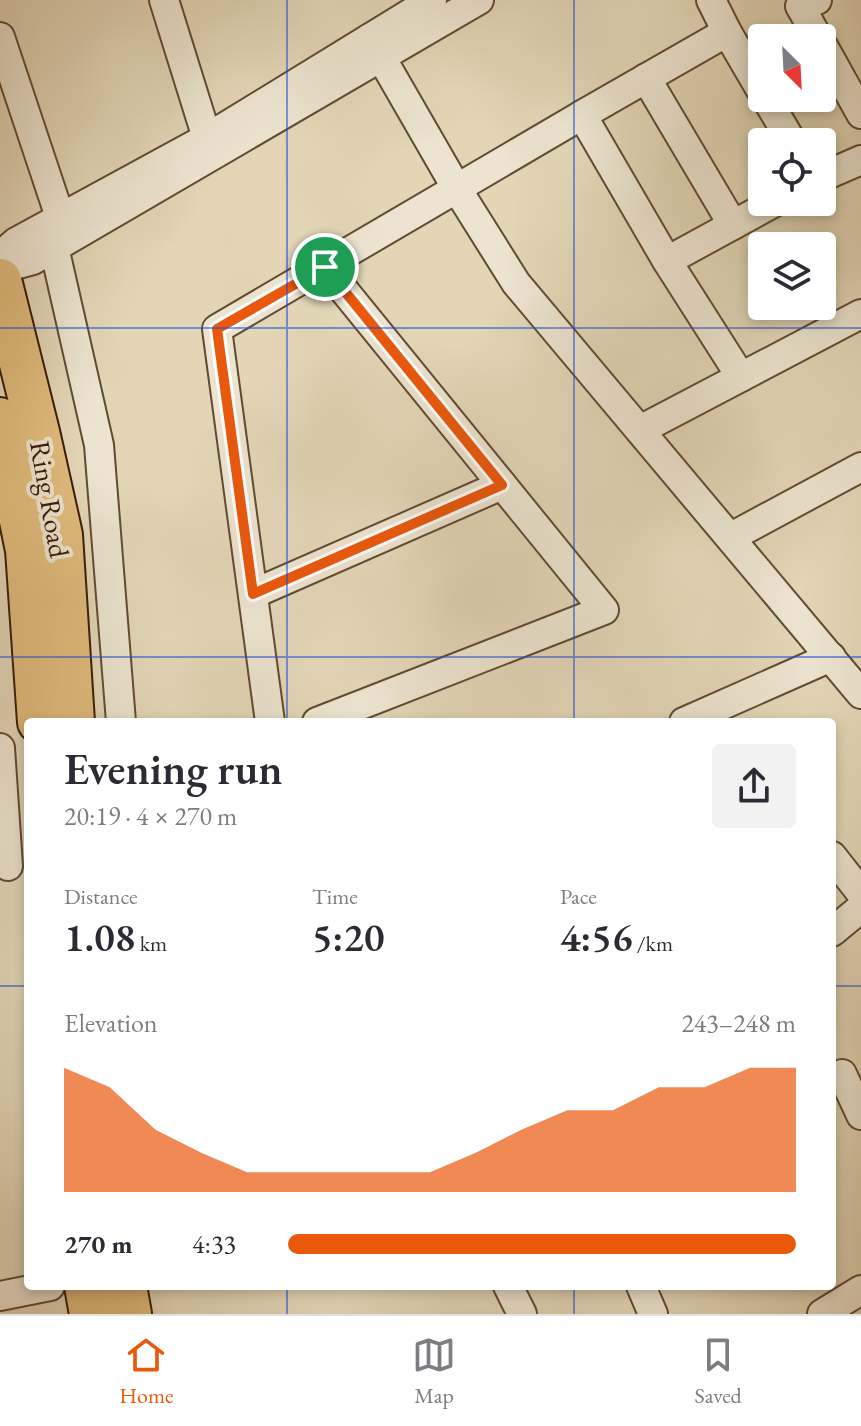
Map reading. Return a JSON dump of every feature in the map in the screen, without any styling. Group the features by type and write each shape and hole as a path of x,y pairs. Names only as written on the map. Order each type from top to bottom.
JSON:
{"highway":[{"name":"Ring Road","path":"0,280 61,535 73,718"},
{"name":"Ring Road","path":"0,419 27,550 39,718"},
{"path":"87,1290 91,1314"},
{"path":"126,1290 130,1314"}],"street":[{"path":"0,269 33,260 376,48 432,0"},
{"path":"0,256 16,242 207,138 376,48 479,0"},
{"path":"711,0 748,68"},
{"path":"810,24 800,6 817,0"},
{"path":"168,2 207,138"},
{"path":"269,718 217,329 727,32"},
{"path":"0,37 60,217"},
{"path":"376,48 457,189 516,283 861,694"},
{"path":"836,69 861,114"},
{"path":"646,78 733,225"},
{"path":"582,115 667,261 741,377"},
{"path":"836,171 861,160"},
{"path":"667,261 749,216"},
{"path":"54,247 99,445 121,718"},
{"path":"325,267 604,610 327,718"},
{"path":"640,430 861,314"},
{"path":"731,537 861,467"},
{"path":"253,594 502,485"},
{"path":"723,715 831,657"},
{"path":"0,748 8,866"},
{"path":"836,861 861,893"},
{"path":"836,929 861,908"},
{"path":"845,1072 861,1115"},
{"path":"0,1296 30,1290"},
{"path":"510,1290 522,1314"},
{"path":"643,1290 653,1314"},
{"path":"822,1314 861,1290"}],"route":[{"path":"325,267 502,485 253,594 217,329 325,267"}]}
